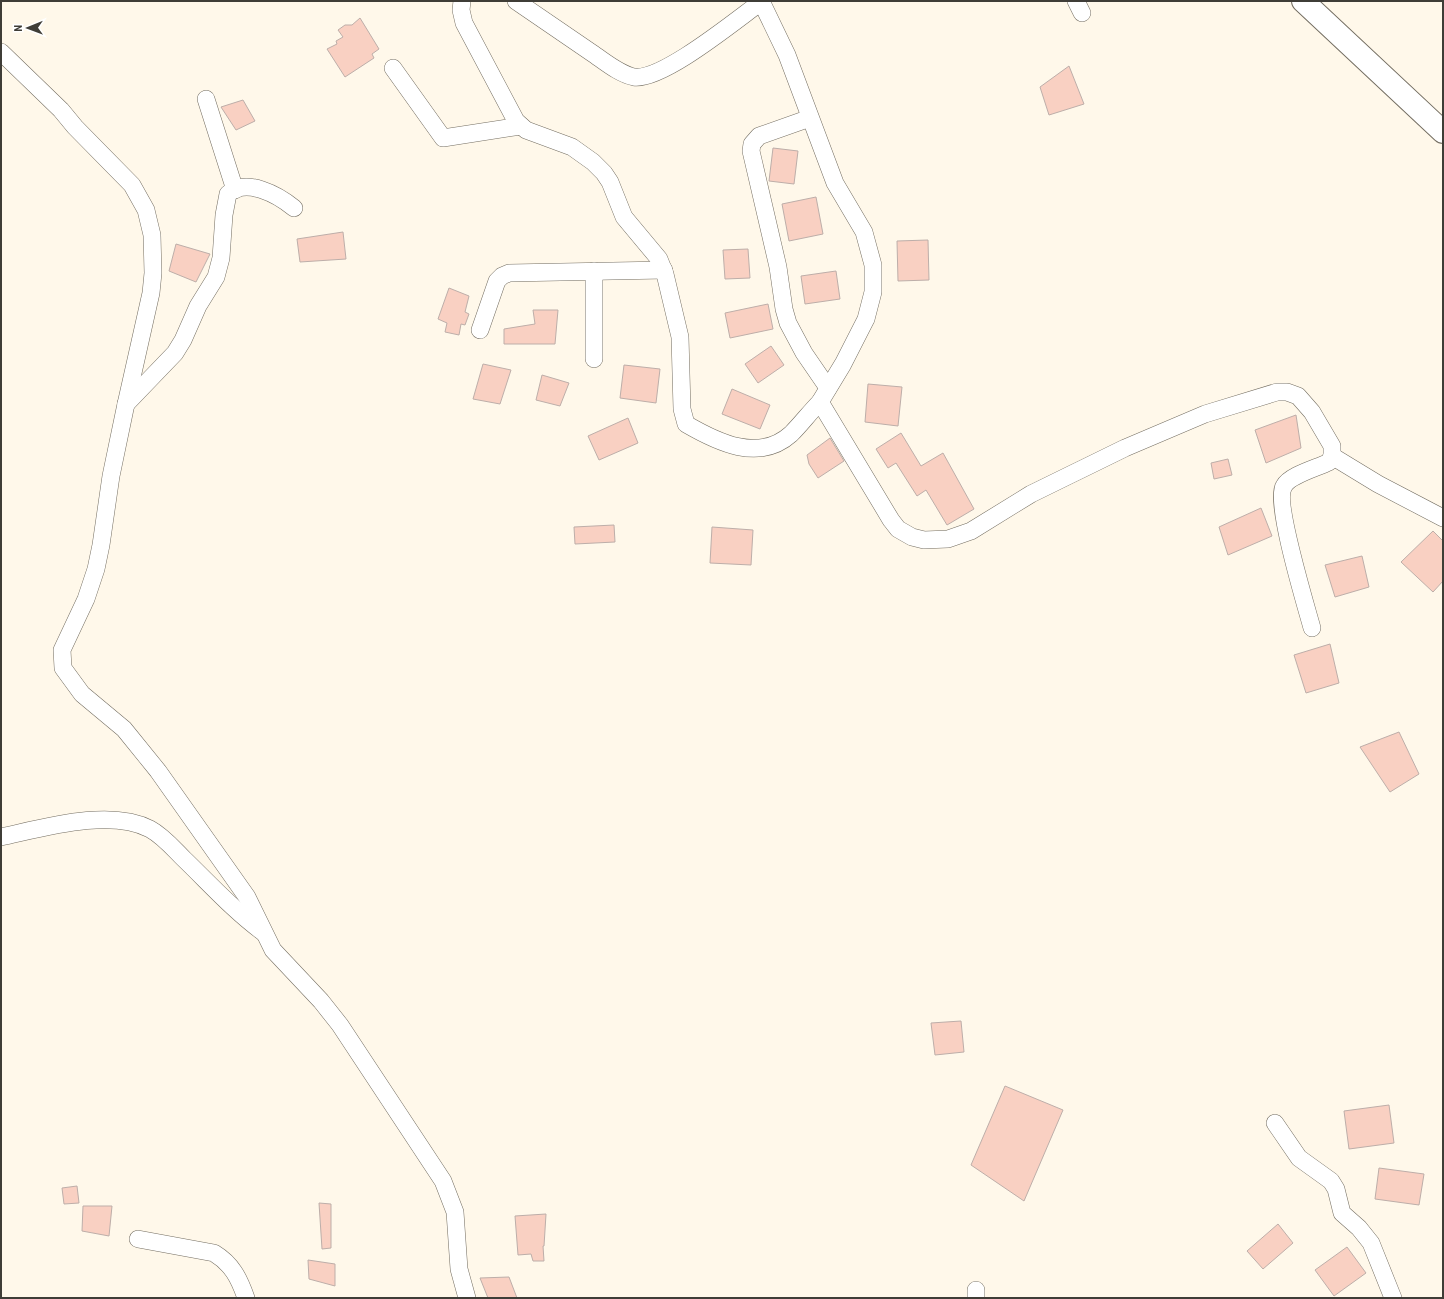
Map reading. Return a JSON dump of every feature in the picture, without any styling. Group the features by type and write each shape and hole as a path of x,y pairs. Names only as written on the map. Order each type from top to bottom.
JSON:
{"main road":[{"path":"1303,1 1443,132"}],"street":[{"path":"462,1 461,10 464,23 516,121 532,133 572,147 599,168 610,182 624,217 655,252 664,270 680,337 682,414 686,424 727,444 736,447 756,449 770,446 790,434 824,395 866,319 873,292 873,265 864,232 835,183 787,55 761,2 668,68 649,76 633,77 614,67 516,1"},
{"path":"1,52 61,110 75,127 132,184 140,198 150,222 153,254 151,293 126,404 96,569 79,614 64,643 61,656 63,668 82,694 124,729 158,771 247,897 264,933 278,957 321,1001 340,1025 443,1181 454,1212 459,1269 467,1298"},
{"path":"393,68 443,138 521,126"},
{"path":"206,99 235,190"},
{"path":"810,118 758,136 752,144 751,151 778,267 784,309 788,323 824,395 891,520 898,529 924,540 948,539 971,530 1031,494 1125,448 1205,414 1277,392 1292,393 1304,402 1332,446 1332,456 1329,462 1292,479 1284,485 1281,493 1284,519 1312,628"},
{"path":"126,404 175,353 183,340 198,306 212,285 221,258 226,198 228,194 242,188 262,189 285,200 294,208"},
{"path":"480,330 496,285 505,274 514,272 664,270"},
{"path":"594,271 594,359"},
{"path":"1332,456 1378,484 1443,518"},
{"path":"1,837 45,827 94,820 132,822 142,825 162,837 243,918 264,933"},
{"path":"1275,1123 1299,1158 1331,1181 1336,1189 1342,1213 1359,1228 1371,1243 1393,1298"},
{"path":"138,1239 214,1253 225,1260 233,1268 246,1298"}],"building":[{"path":"360,18 379,49 372,54 374,58 345,77 327,49 337,44 336,41 343,37 338,30 345,25 352,25"},
{"path":"1069,66 1084,104 1049,115 1040,87"},
{"path":"243,100 255,121 236,130 221,107"},
{"path":"773,148 798,151 794,184 769,181"},
{"path":"816,197 823,234 789,241 782,204"},
{"path":"343,232 346,259 300,262 297,239"},
{"path":"928,240 929,280 898,281 897,241"},
{"path":"176,244 210,254 196,282 169,271"},
{"path":"748,249 750,278 725,279 723,250"},
{"path":"836,271 840,299 805,304 801,276"},
{"path":"449,288 469,296 465,312 469,314 465,325 461,324 459,335 445,332 447,323 438,319"},
{"path":"768,304 773,329 730,338 725,313"},
{"path":"533,310 558,310 555,344 504,344 504,329 535,324"},
{"path":"771,346 784,365 758,383 745,364"},
{"path":"483,364 511,370 500,404 473,399"},
{"path":"624,365 660,369 656,403 620,398"},
{"path":"542,375 569,383 560,406 536,400"},
{"path":"868,384 902,387 898,426 865,422"},
{"path":"732,389 770,405 760,429 722,414"},
{"path":"1296,415 1301,448 1266,463 1255,430"},
{"path":"628,418 638,443 599,460 588,436"},
{"path":"901,433 921,466 943,453 974,509 947,525 926,490 917,496 896,463 888,468 876,449"},
{"path":"830,438 844,461 818,478 809,464 807,455"},
{"path":"1228,459 1232,475 1214,479 1211,463"},
{"path":"1261,508 1272,536 1228,555 1219,527"},
{"path":"614,525 615,542 575,544 574,527"},
{"path":"712,527 753,530 751,565 710,563"},
{"path":"1433,531 1443,541 1443,581 1433,592 1401,562"},
{"path":"1362,556 1369,587 1335,597 1325,565"},
{"path":"1330,644 1339,683 1306,693 1294,655"},
{"path":"1399,732 1419,774 1390,792 1360,747"},
{"path":"961,1021 964,1052 935,1055 931,1023"},
{"path":"1005,1086 1063,1110 1024,1201 971,1165"},
{"path":"1389,1105 1394,1143 1349,1149 1344,1111"},
{"path":"1379,1168 1424,1174 1419,1205 1375,1199"},
{"path":"77,1186 79,1203 64,1204 62,1188"},
{"path":"319,1203 331,1204 331,1248 322,1249"},
{"path":"83,1206 112,1206 109,1236 82,1231"},
{"path":"546,1214 543,1246 544,1261 533,1261 531,1254 518,1255 515,1216"},
{"path":"1278,1224 1293,1243 1263,1269 1247,1251"},
{"path":"1347,1247 1366,1273 1334,1296 1315,1270"},
{"path":"308,1260 335,1264 335,1286 309,1279"},
{"path":"509,1277 517,1298 488,1298 480,1278"}]}
